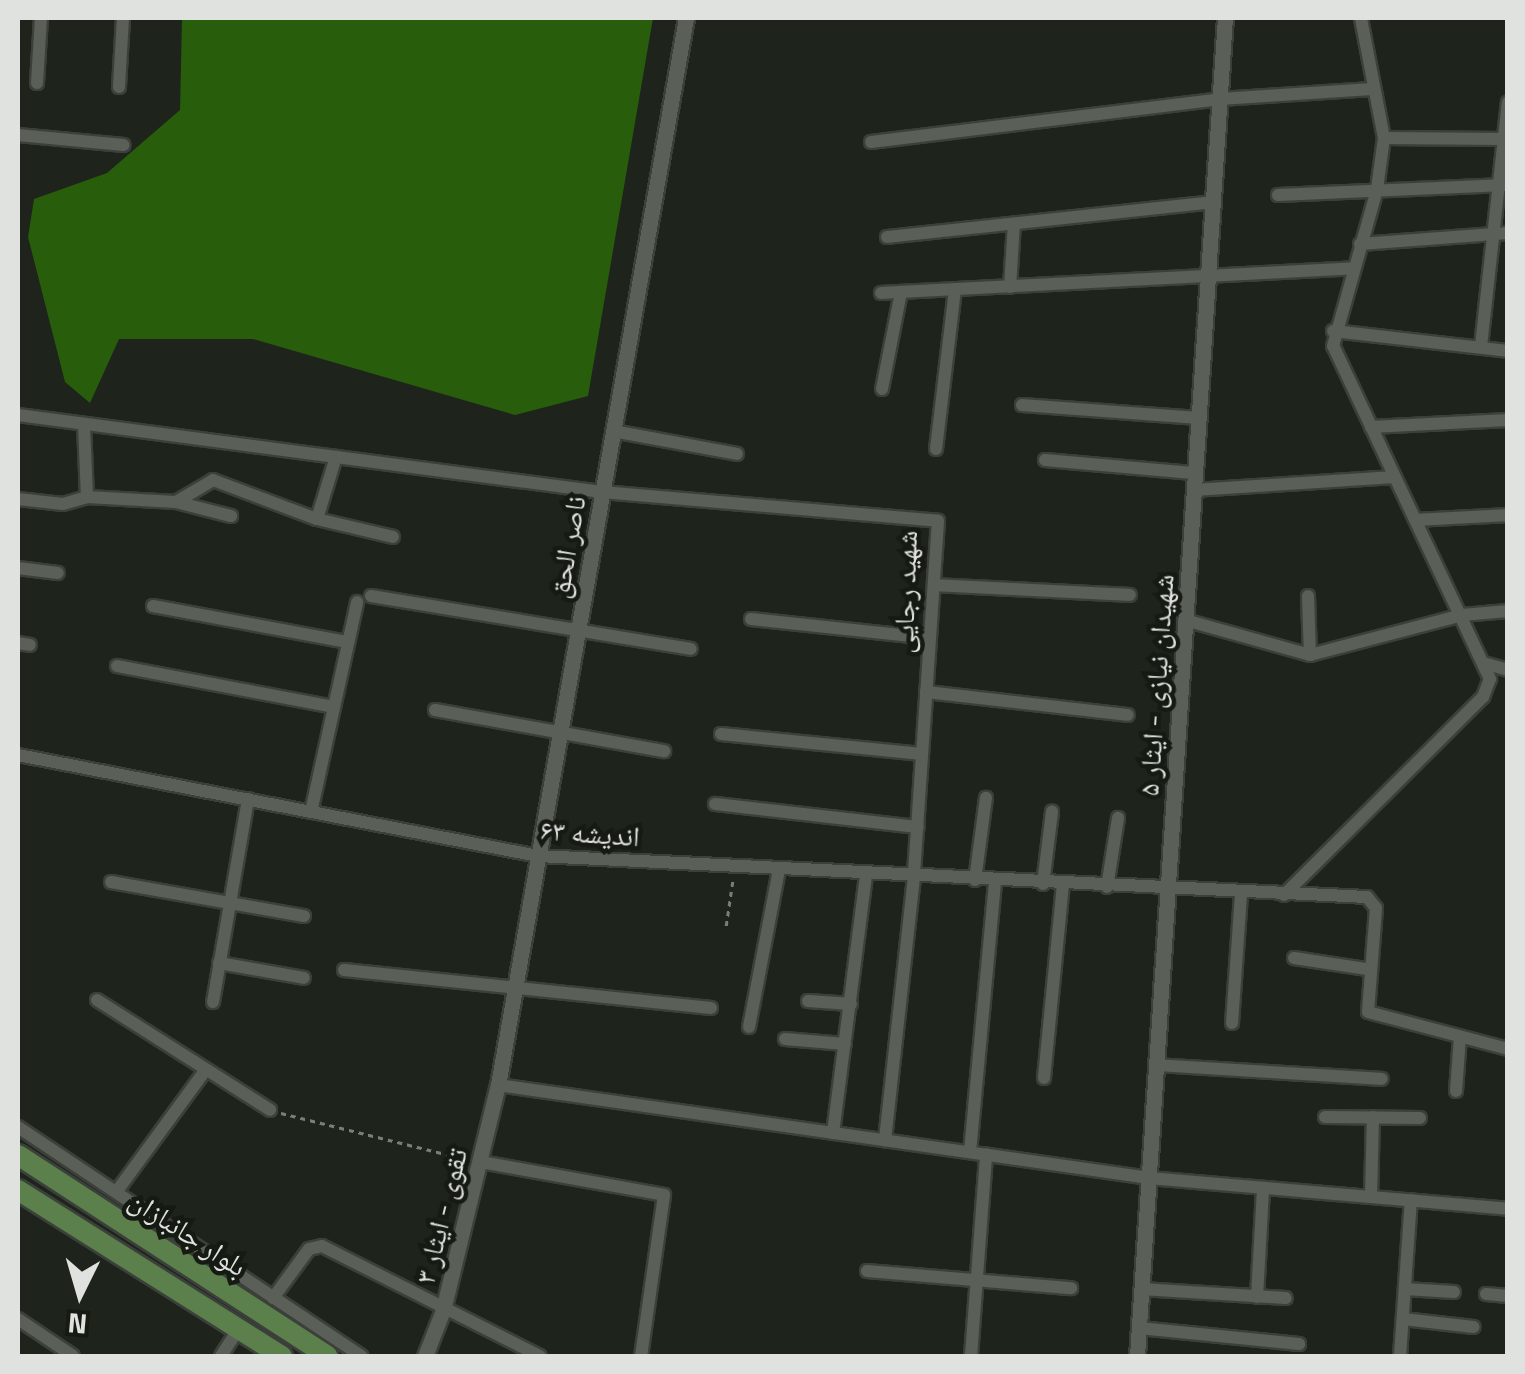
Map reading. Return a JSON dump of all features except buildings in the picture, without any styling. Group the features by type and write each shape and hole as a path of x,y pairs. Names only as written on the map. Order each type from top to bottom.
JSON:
{"main road":[{"name":"بلوار جانبازان","path":"18,1155 328,1356"},
{"name":"بلوار جانبازان","path":"18,1190 172,1292 282,1356"},
{"path":"128,1262 146,1254 147,1240"},
{"path":"172,1292 175,1276 192,1271"}],"street":[{"path":"37,84 41,18"},
{"path":"119,87 122,18"},
{"name":"ناصر الحق","path":"498,1085 686,18"},
{"name":"شهیدان نیازی - ایثار ۵","path":"1137,1356 1225,18"},
{"path":"1284,896 1483,696 1487,664 1338,358 1333,331 1377,189 1384,138 1362,18"},
{"path":"872,142 1220,99 1372,89"},
{"path":"1482,346 1490,273 1501,232 1508,102"},
{"path":"18,135 124,145"},
{"path":"1384,138 1504,139"},
{"path":"1278,195 1503,185"},
{"path":"886,237 1213,202"},
{"path":"1010,287 1014,224"},
{"path":"1360,244 1501,232"},
{"path":"881,292 1208,279 1353,268"},
{"path":"1490,273 1508,275"},
{"path":"936,449 955,290"},
{"path":"882,389 901,292"},
{"path":"1333,331 1508,350"},
{"path":"1022,405 1199,418"},
{"path":"18,415 602,492"},
{"path":"1371,427 1508,420"},
{"path":"84,424 87,497"},
{"path":"613,431 737,454"},
{"path":"317,519 336,457"},
{"path":"1045,460 1195,481 1395,477"},
{"path":"176,502 213,480 317,519 393,538"},
{"name":"شهید رجایی","path":"602,492 929,518 938,522 914,877 886,1140"},
{"path":"18,499 69,502 87,497 176,502 231,516"},
{"path":"1416,520 1508,515"},
{"path":"18,568 58,573"},
{"path":"934,585 1130,595"},
{"path":"371,596 691,649"},
{"path":"1308,596 1310,654"},
{"path":"311,812 357,602"},
{"path":"153,606 348,642"},
{"path":"1186,620 1310,654 1462,615 1508,611"},
{"path":"751,619 930,638"},
{"path":"1487,664 1508,670"},
{"path":"117,666 334,707"},
{"path":"926,692 1128,715"},
{"path":"434,710 664,751"},
{"path":"722,734 922,754"},
{"name":"اندیشه ۶۳","path":"18,755 538,856 1373,899 1367,969"},
{"path":"974,880 986,798"},
{"path":"212,1002 248,800"},
{"path":"715,804 918,827"},
{"path":"1043,884 1052,812"},
{"path":"1108,888 1118,818"},
{"path":"749,1028 779,869"},
{"path":"833,1133 866,874"},
{"path":"970,1152 996,881"},
{"path":"111,882 304,916"},
{"path":"1044,1078 1063,885"},
{"path":"1232,1023 1241,894"},
{"path":"1294,958 1367,969 1364,1003 1370,1015 1508,1049"},
{"path":"220,963 304,978"},
{"path":"344,970 515,991 711,1008"},
{"path":"97,1000 204,1072 270,1110"},
{"path":"808,1000 851,1004"},
{"path":"1456,1091 1460,1037"},
{"path":"785,1040 845,1044"},
{"path":"1156,1065 1382,1078"},
{"path":"118,1191 204,1072"},
{"path":"498,1085 1148,1178 1508,1208"},
{"name":"تقوی - ایثار ۳","path":"425,1356 443,1310 498,1085"},
{"path":"1324,1116 1420,1118"},
{"path":"1370,1197 1373,1117"},
{"path":"18,1128 362,1356"},
{"path":"972,1356 986,1154"},
{"path":"481,1162 664,1196 642,1356"},
{"path":"1257,1296 1263,1188"},
{"path":"1400,1356 1411,1200"},
{"path":"273,1298 314,1246 540,1356"},
{"path":"866,1272 1071,1288"},
{"path":"1141,1289 1286,1298"},
{"path":"1405,1289 1454,1292"},
{"path":"1486,1294 1508,1296"},
{"path":"18,1319 73,1356"},
{"path":"1403,1319 1474,1327"},
{"path":"1139,1328 1300,1344"},
{"path":"220,1356 238,1330"}],"path":[{"path":"726,926 734,867"},
{"path":"270,1110 481,1162"}],"green space":[{"path":"182,18 653,18 588,396 515,415 253,339 119,339 90,403 65,382 28,237 34,199 107,173 180,110"}]}
